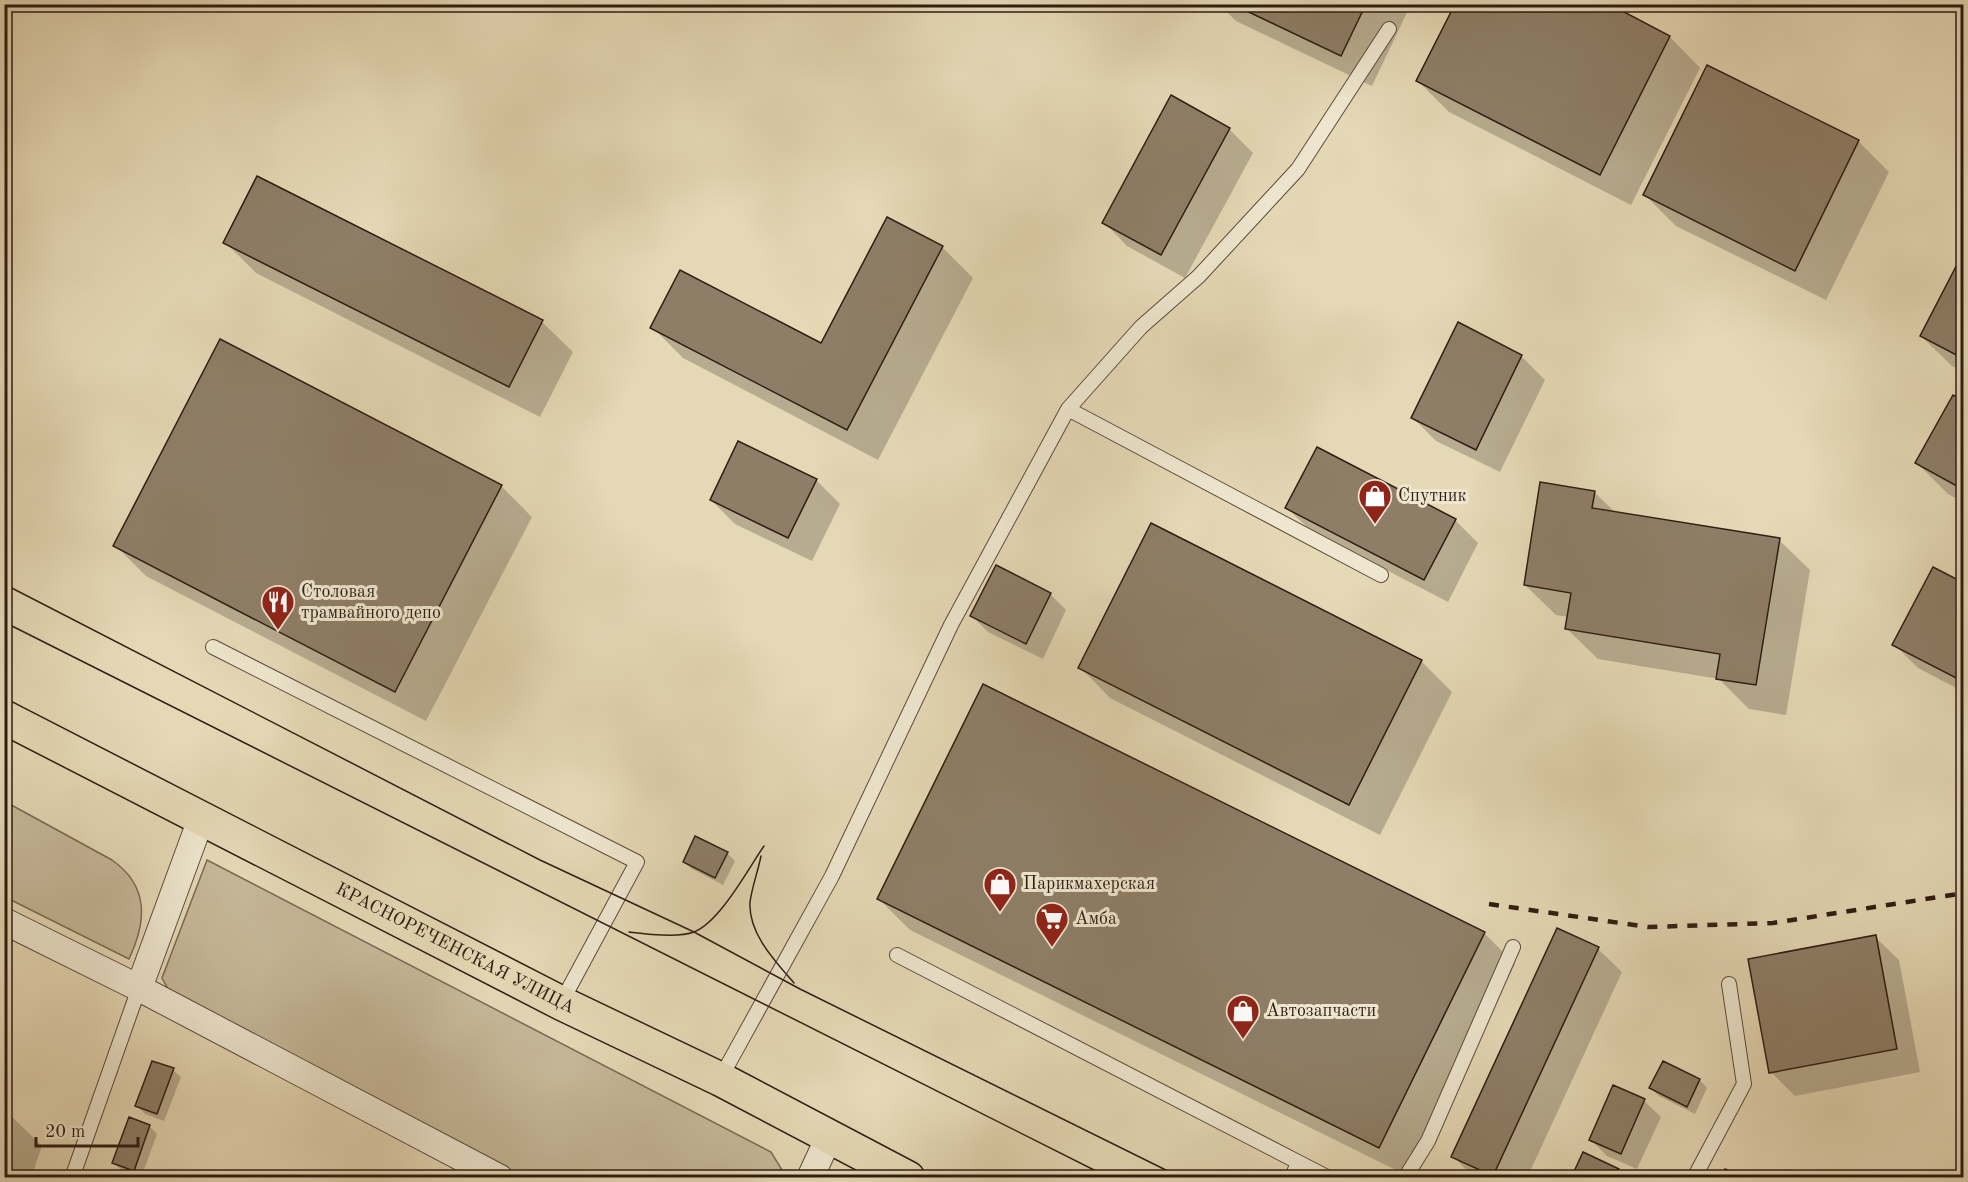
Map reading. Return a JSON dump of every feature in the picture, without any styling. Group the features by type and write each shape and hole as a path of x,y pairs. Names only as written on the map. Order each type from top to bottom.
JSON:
{"main road":[{"name":"КРАСНОРЕЧЕНСКАЯ УЛИЦА","path":"4,717 561,1003 720,1079 908,1178"}],"street":[{"path":"139,988 201,819"},
{"path":"4,921 139,988 500,1178"},
{"path":"810,1178 829,1137"}],"lane":[{"path":"720,1079 832,876 951,625 1068,409 1141,327 1199,276 1298,169 1389,29"},
{"path":"1068,409 1381,575"},
{"path":"213,647 638,862 561,1003"},
{"path":"1405,1178 1428,1141 1513,947"},
{"path":"897,956 1329,1178"},
{"path":"1694,1178 1744,1084 1729,984"},
{"path":"72,1178 139,988"},
{"path":"1292,1178 1298,1162"}],"shaded area":[{"path":"4,801 112,860 133,881 141,905 141,918 135,945 129,959 5,897"},
{"path":"207,860 771,1152 787,1178 512,1177 175,1002 162,978"}],"building":[{"path":"1232,4 1366,4 1341,56"},
{"path":"1455,4 1609,4 1670,36 1600,175 1416,81"},
{"path":"1707,65 1859,140 1795,271 1643,195"},
{"path":"1171,95 1230,128 1161,255 1102,223"},
{"path":"257,176 543,320 509,387 223,243"},
{"path":"887,217 943,246 847,430 650,328 680,270 821,343"},
{"path":"1964,251 1964,359 1920,336"},
{"path":"1458,322 1522,355 1476,450 1411,418"},
{"path":"220,339 502,485 395,692 113,546"},
{"path":"1953,395 1964,401 1964,490 1915,463"},
{"path":"738,441 817,479 788,538 710,500"},
{"path":"1317,447 1456,519 1424,580 1285,508"},
{"path":"1540,482 1595,491 1592,508 1780,538 1756,685 1716,679 1720,654 1565,629 1571,593 1524,585"},
{"path":"1151,523 1422,660 1349,805 1078,668"},
{"path":"996,565 1051,593 1026,644 970,616"},
{"path":"1933,567 1964,583 1964,682 1892,645"},
{"path":"983,684 1485,932 1379,1148 877,899"},
{"path":"695,836 728,852 715,878 683,862"},
{"path":"1557,928 1599,947 1493,1176 1451,1157"},
{"path":"1876,935 1897,1049 1769,1073 1748,959"},
{"path":"152,1061 174,1068 157,1114 135,1106"},
{"path":"1663,1061 1700,1079 1687,1107 1649,1088"},
{"path":"1613,1085 1645,1099 1621,1154 1589,1140"},
{"path":"129,1117 150,1125 134,1171 112,1163"},
{"path":"1583,1152 1619,1169 1616,1178 1571,1178"},
{"path":"1725,1169 1745,1178 1722,1178"}],"tram line":[{"path":"4,584 540,860 694,932 800,989 1182,1178"},
{"path":"4,622 1110,1178"},
{"path":"629,932 679,935 694,932 704,926 714,918 742,881 764,846"},
{"path":"761,856 750,902 753,925 764,946 794,983"}],"railway":[{"path":"1955,4 1964,6"},
{"path":"1489,904 1648,927 1773,923 1964,893"}],"place":[{"name":"Спутник","path":"1375,525"},
{"name":"Столовая трамвайного депо","path":"278,631"},
{"name":"Парикмахерская","path":"1000,913"},
{"name":"Амба","path":"1052,948"},
{"name":"Автозапчасти","path":"1243,1040"}]}
